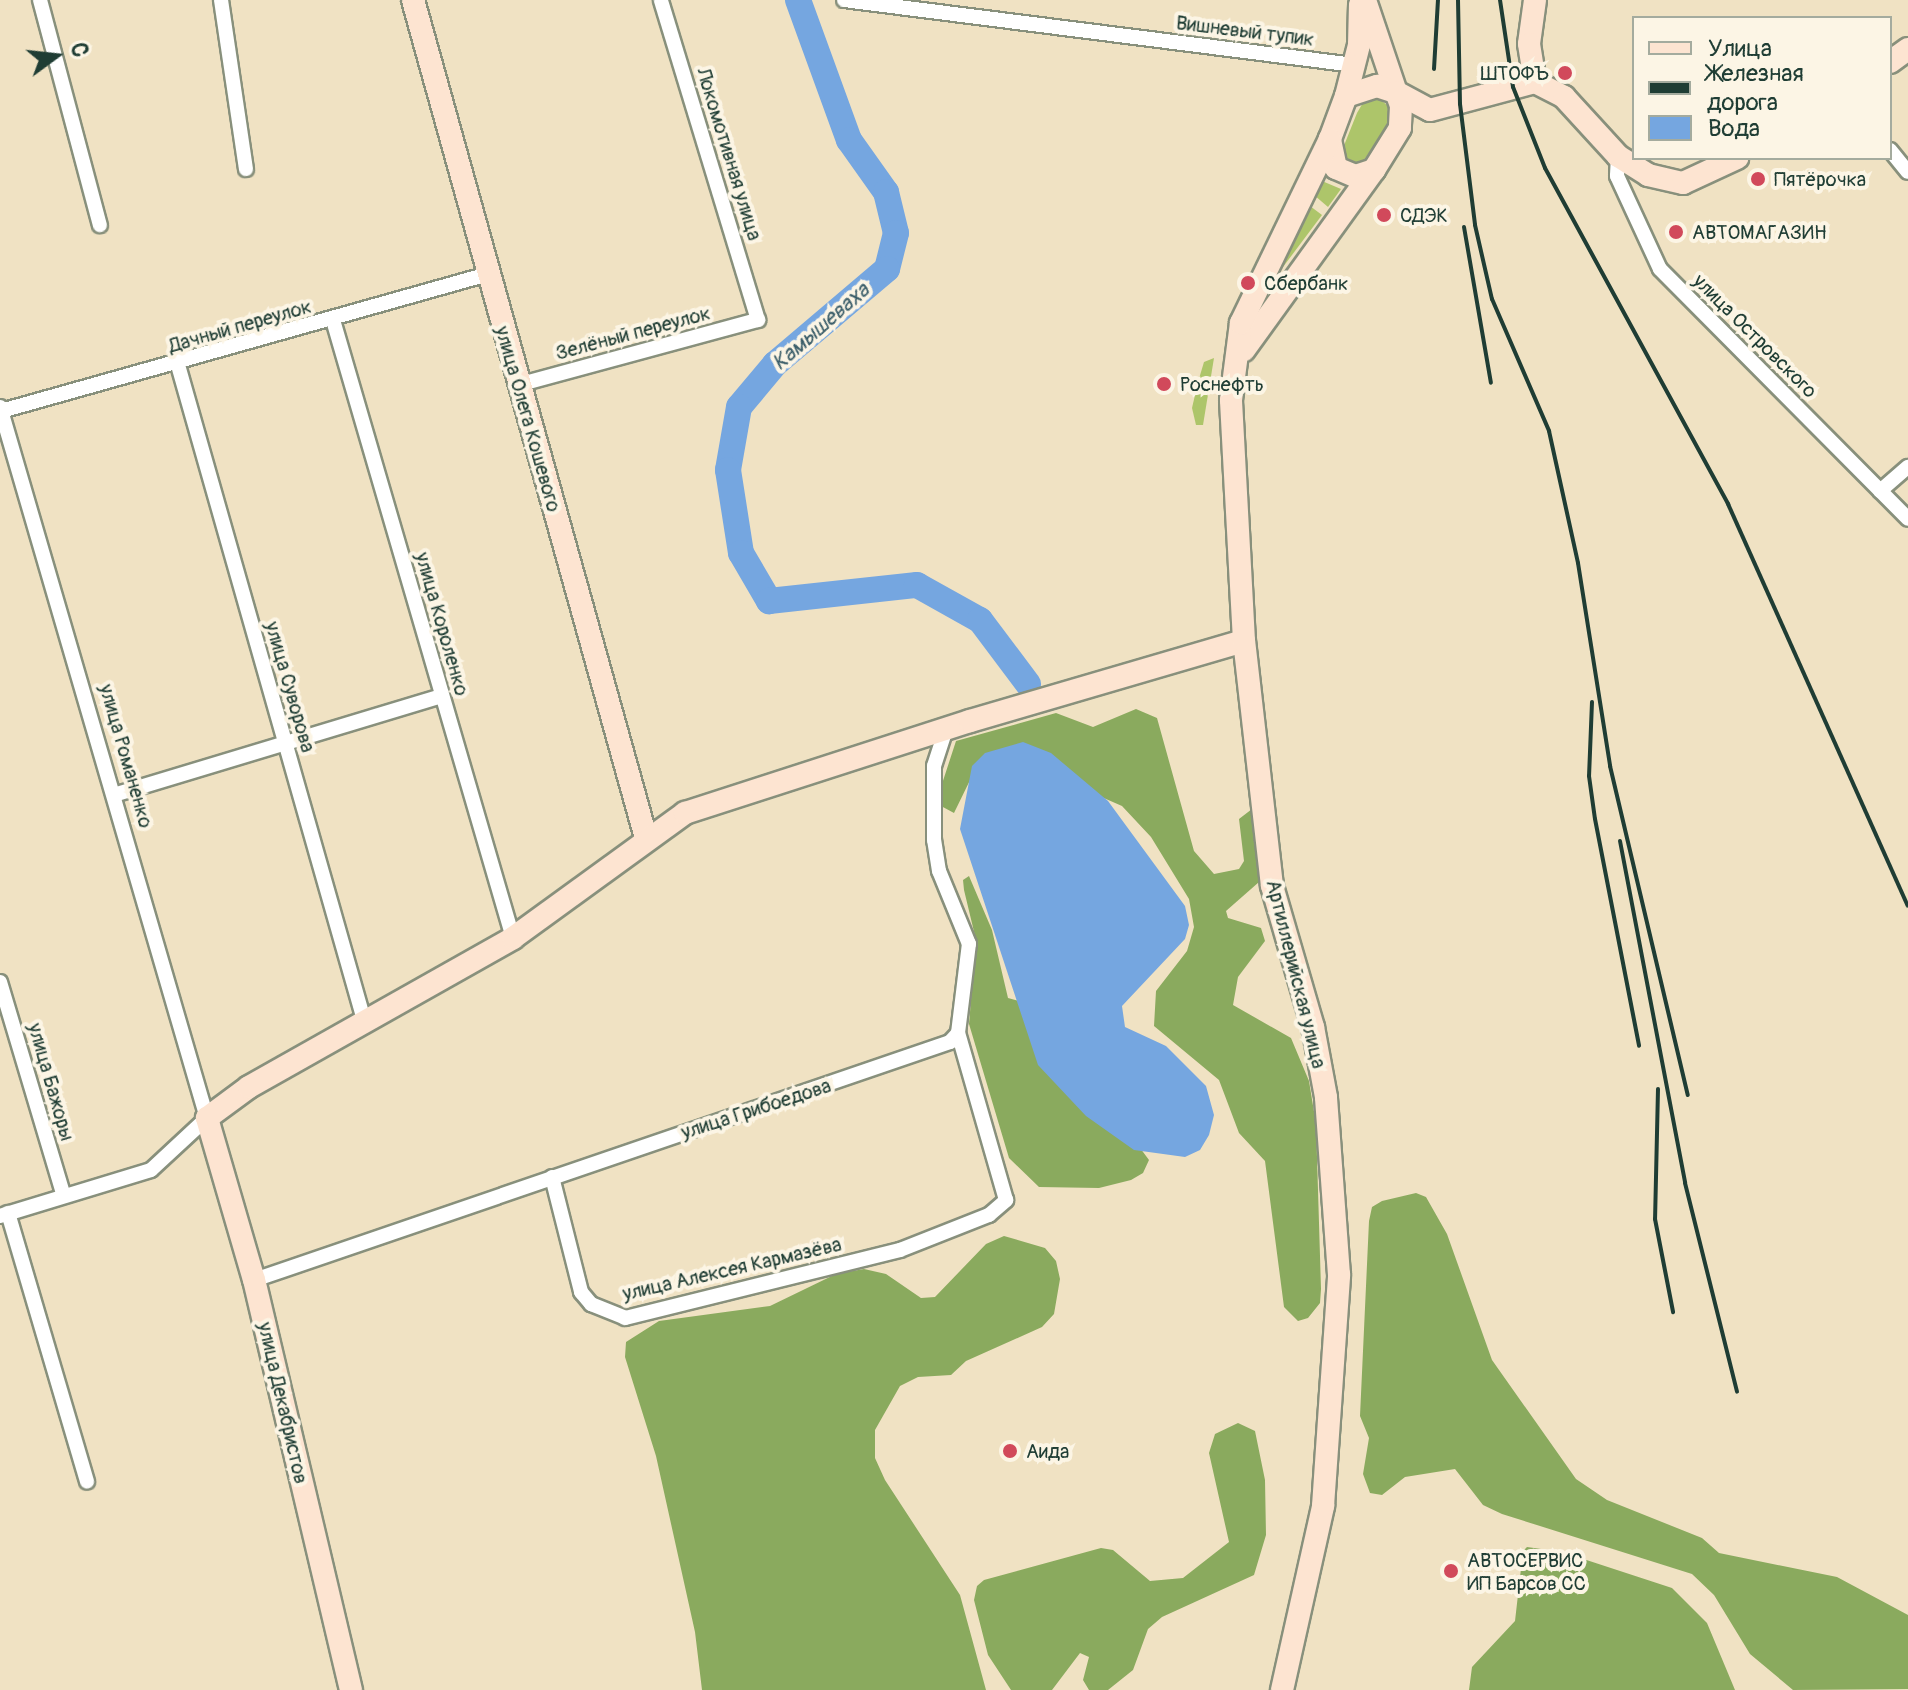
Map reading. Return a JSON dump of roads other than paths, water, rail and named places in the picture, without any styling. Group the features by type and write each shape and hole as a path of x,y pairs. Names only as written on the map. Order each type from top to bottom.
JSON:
{"main road":[{"name":"улица Олега Кошевого","path":"413,0 646,838"},
{"name":"Артиллерийская улица","path":"1287,1685 1323,1506 1339,1334 1336,1209 1326,1097 1313,1027 1272,886 1244,641 1231,451 1241,323 1330,139 1354,65 1363,0"},
{"name":"Артиллерийская улица","path":"1363,0 1396,92 1401,119 1394,144"},
{"path":"1535,0 1529,44 1535,82"},
{"path":"1346,96 1377,86 1430,110 1535,82 1564,97 1618,156 1648,175 1683,183 1733,160"},
{"name":"Артиллерийская улица","path":"1236,365 1258,324 1374,170 1394,144 1430,110"},
{"path":"1330,139 1336,168 1344,174 1374,170"},
{"path":"207,1118 249,1087 513,938 646,838 728,796 1244,641"},
{"name":"улица Декабристов","path":"207,1118 254,1280 351,1690"}],"street":[{"path":"40,0 100,225"},
{"path":"221,0 246,169"},
{"name":"Локомотивная улица","path":"661,0 758,320"},
{"name":"Вишневый тупик","path":"844,0 1354,65"},
{"path":"1892,152 1908,172"},
{"name":"улица Островского","path":"1618,156 1617,176 1660,269 1908,519"},
{"name":"Дачный переулок","path":"1,409 178,365 488,274"},
{"name":"улица Короленко","path":"333,320 513,938"},
{"name":"Зелёный переулок","path":"518,385 758,320"},
{"name":"улица Суворова","path":"178,365 364,1020"},
{"name":"улица Романенко","path":"1,409 117,794 207,1118"},
{"path":"1880,491 1908,467"},
{"path":"117,794 442,696"},
{"path":"946,729 934,766 932,796 939,871 969,944 958,1033"},
{"name":"улица Бажоры","path":"0,982 63,1194"},
{"name":"улица Грибоедова","path":"254,1280 933,1051 958,1033"},
{"name":"улица Алексея Кармазёва","path":"552,1177 581,1292 591,1304 625,1318 900,1250 989,1215 1006,1200 958,1033"},
{"path":"87,1482 4,1214 151,1170 207,1118"}],"water":[{"path":"1023,742 1051,753 1108,801 1185,906 1189,925 1185,939 1122,1006 1125,1027 1166,1046 1206,1086 1214,1115 1209,1135 1200,1150 1185,1157 1134,1150 1086,1116 1038,1065 960,829 972,766 985,753"}],"waterway":[{"name":"Камышеваха","path":"798,0 849,140 886,192 896,233 887,269 775,364 739,407 728,470 741,553 769,601 917,585 980,620 1028,684"}],"railway":[{"path":"1434,69 1438,0"},
{"path":"1458,0 1460,104 1475,225 1492,299 1549,431 1578,563 1610,766 1688,1095"},
{"path":"1500,0 1513,87 1545,168 1728,504 1908,906"},
{"path":"1464,227 1491,383"},
{"path":"1592,702 1589,776 1639,1046"},
{"path":"1620,841 1685,1183 1737,1392"},
{"path":"1658,1089 1655,1219 1673,1312"}],"place":[{"name":"ШТОФЪ","path":"1565,73"},
{"name":"Пятёрочка","path":"1758,179"},
{"name":"СДЭК","path":"1384,215"},
{"name":"АВТОМАГАЗИН","path":"1676,232"},
{"name":"Сбербанк","path":"1248,283"},
{"name":"Роснефть","path":"1164,384"},
{"name":"Аида","path":"1010,1451"},
{"name":"АВТОСЕРВИС ИП Барсов СС","path":"1451,1571"}]}
